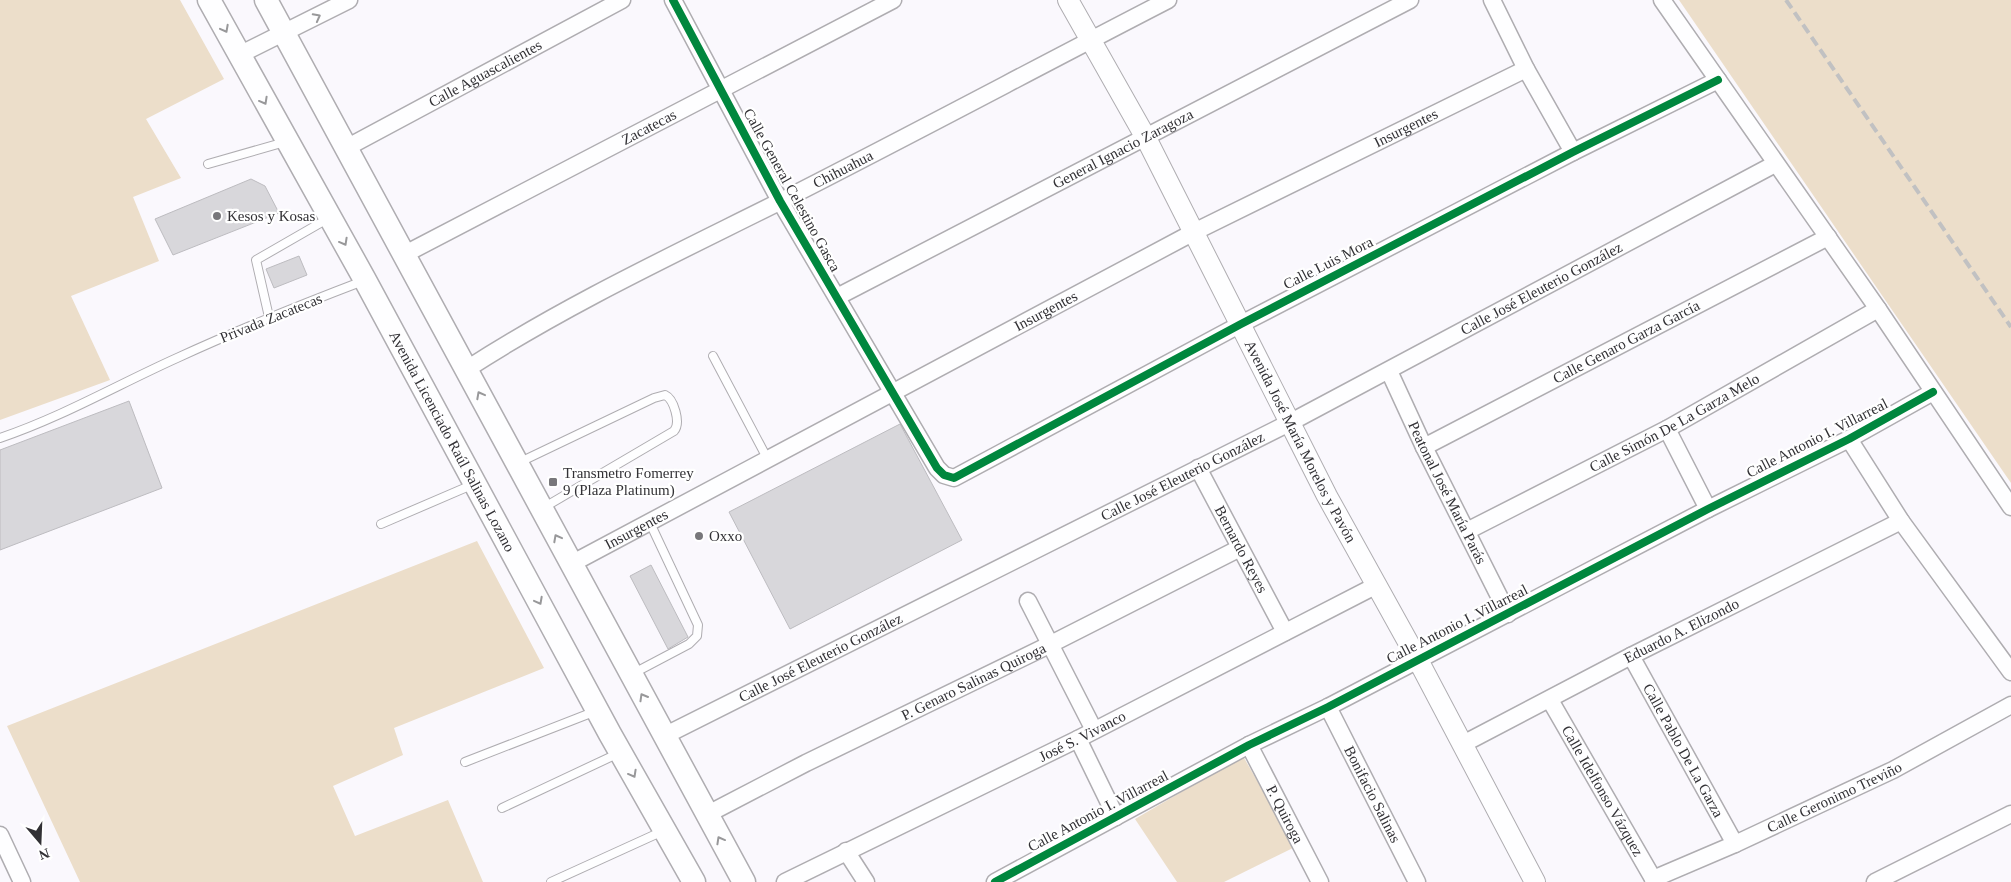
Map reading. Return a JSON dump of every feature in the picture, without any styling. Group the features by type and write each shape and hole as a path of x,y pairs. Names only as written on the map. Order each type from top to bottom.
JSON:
{"main road":[{"name":"Avenida Licenciado Raúl Salinas Lozano","path":"209,0 365,280 598,710 694,882"},
{"path":"266,0 405,254 630,676 744,882"}],"street":[{"path":"239,55 349,0"},
{"name":"Calle Aguascalientes","path":"346,148 622,0"},
{"name":"Calle General Celestino Gasca","path":"672,0 780,202 837,297 890,392 937,468 944,475 954,478"},
{"name":"Zacatecas","path":"405,254 893,0"},
{"name":"Avenida José María Morelos y Pavón","path":"1068,0 1146,138 1327,496 1418,660 1535,882"},
{"name":"Chihuahua","path":"467,370 534,328 606,288 780,202 1168,0"},
{"name":"General Ignacio Zaragoza","path":"837,297 1410,0"},
{"path":"1492,0 1526,69 1573,152"},
{"path":"1662,0 1878,309 2011,507"},
{"name":"Insurgentes","path":"571,564 890,392 1194,232 1526,69"},
{"name":"Calle Luis Mora","path":"954,478 1241,324 1573,152 1718,80"},
{"name":"Calle José Eleuterio González","path":"664,736 1291,422 1775,164"},
{"name":"Calle Genaro Garza García","path":"1424,447 1828,237"},
{"name":"Calle Simón De La Garza Melo","path":"1467,531 1667,429 1878,309"},
{"name":"Peatonal José María Parás","path":"1389,370 1424,447 1508,614"},
{"name":"Calle Antonio I. Villarreal","path":"995,882 1249,745 1328,707 1708,509 1849,439 1932,392"},
{"path":"1667,429 1708,509"},
{"path":"1849,439 1901,521 2011,672"},
{"name":"Bernardo Reyes","path":"1198,468 1284,632"},
{"name":"Eduardo A. Elizondo","path":"1463,744 1631,656 1901,521"},
{"name":"P. Genaro Salinas Quiroga","path":"706,815 806,763 1049,645 1240,548"},
{"name":"José S. Vivanco","path":"785,882 1094,730 1377,585"},
{"path":"1028,600 1049,645 1094,730"},
{"name":"Calle Pablo De La Garza","path":"1631,656 1735,844"},
{"name":"Calle Idelfonso Vázquez","path":"1550,700 1654,881"},
{"name":"Calle Geronimo Treviño","path":"1654,881 1893,770 2011,705"},
{"name":"Bonifacio Salinas","path":"1328,707 1417,882"},
{"path":"1078,738 1116,817"},
{"name":"P. Quiroga","path":"1249,745 1320,882"},
{"path":"1875,882 2011,814"},
{"path":"0,835 22,882"},
{"path":"846,852 866,882"}],"lane":[{"path":"208,164 287,141"},
{"path":"270,317 256,260 330,217"},
{"name":"Privada Zacatecas","path":"0,438 49,420 178,357 270,317 365,280"},
{"path":"713,356 767,458"},
{"path":"516,463 654,398 665,395 670,399 677,419 674,431 541,509"},
{"path":"381,524 476,484"},
{"path":"630,676 689,644 696,636 698,625 650,523"},
{"path":"465,762 598,710"},
{"path":"502,808 621,752"},
{"path":"551,882 665,830"}],"shaded area":[{"path":"0,0 180,0 224,79 146,119 181,178 133,197 159,261 71,296 110,380 0,420"},
{"path":"1679,0 2011,0 2011,483"},
{"path":"477,541 544,668 394,728 403,755 333,786 355,836 448,800 483,882 80,882 7,726"},
{"path":"1243,756 1295,847 1224,882 1177,882 1135,819"}],"building":[{"name":"Kesos y Kosas","path":"251,179 265,186 279,213 173,255 155,219"},
{"path":"299,256 307,275 274,288 266,269"},
{"path":"129,401 162,488 0,550 0,450"},
{"path":"900,424 962,540 790,629 729,512"},
{"path":"651,565 688,637 668,649 630,576"}],"railway":[{"path":"1786,0 2011,327"}],"cycle path":[{"path":"673,0 780,201 937,468 944,475 954,478 1241,324 1573,152 1718,80"},
{"path":"995,882 1249,745 1328,707 1708,509 1849,439 1933,392"}],"place":[{"name":"Kesos y Kosas","path":"217,216"},
{"name":"Transmetro Fomerrey 9 (Plaza Platinum)","path":"553,482"},
{"name":"Oxxo","path":"699,536"}]}
